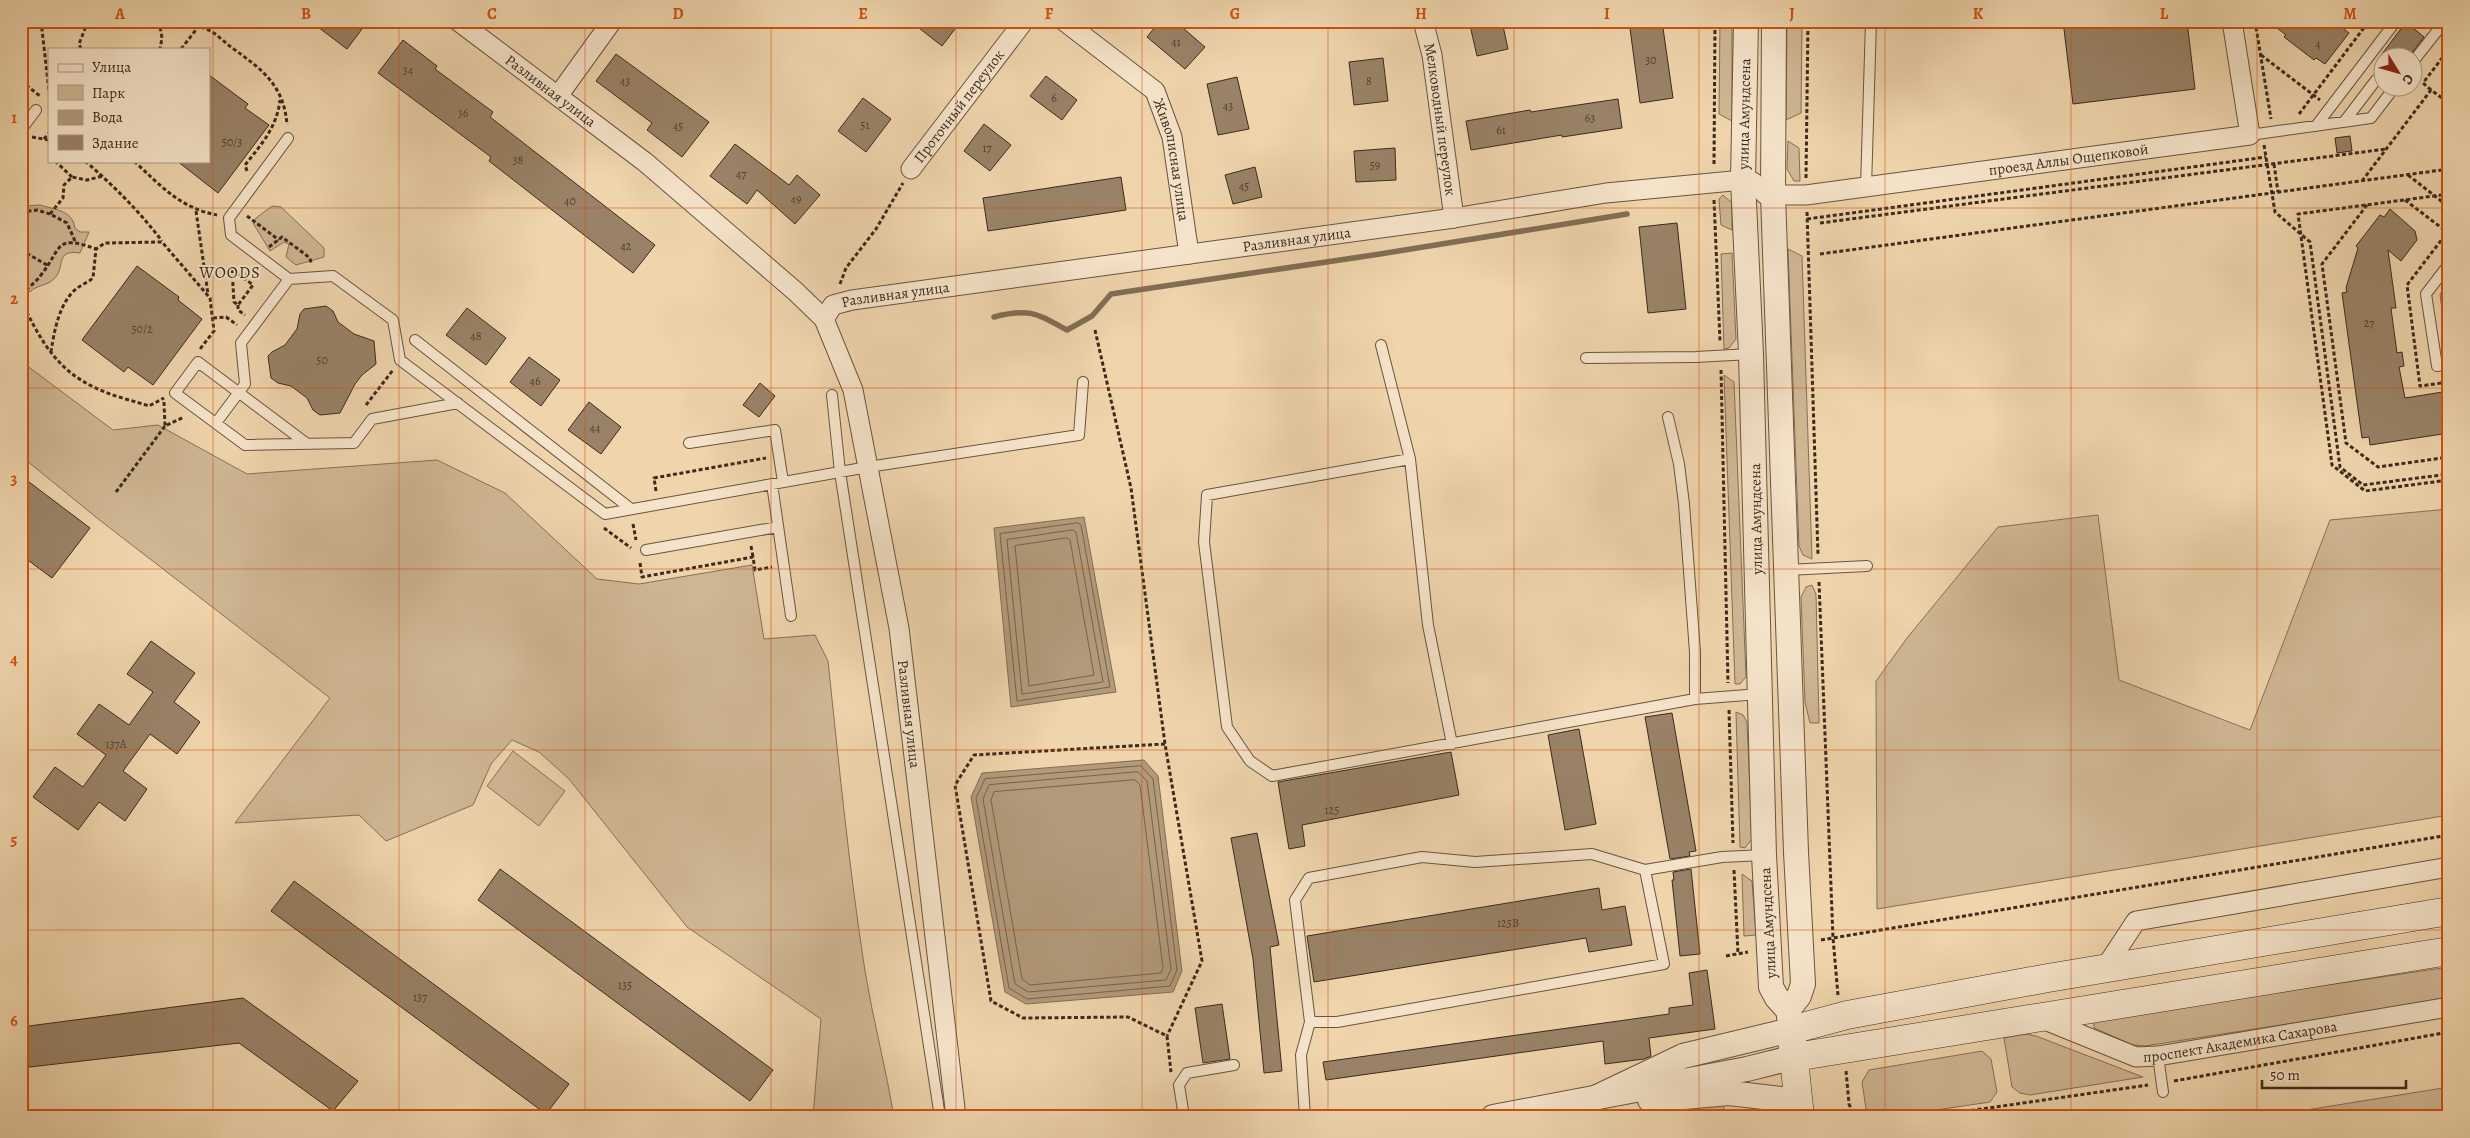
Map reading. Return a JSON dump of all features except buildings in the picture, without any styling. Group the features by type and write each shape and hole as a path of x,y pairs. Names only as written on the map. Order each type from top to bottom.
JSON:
{"main road":[{"path":"1790,1020 1847,1015 2106,968 2449,912"},
{"path":"1795,1057 2449,951"},
{"name":"улица Амундсена","path":"1790,1020 1799,1109"}],"street":[{"name":"Разливная улица","path":"458,21 645,162 795,291 828,312 854,390 899,628 956,1117"},
{"path":"558,96 612,21"},
{"name":"Проточный переулок","path":"911,169 1024,21"},
{"name":"Живописная улица","path":"1064,21 1155,91 1172,137 1189,254"},
{"name":"Мелководный переулок","path":"1423,21 1432,55 1454,218"},
{"name":"улица Амундсена","path":"1746,21 1743,180 1752,354 1764,855 1771,987 1790,1020"},
{"name":"улица Амундсена","path":"1774,21 1773,195 1803,984 1790,1020"},
{"path":"2232,21 2262,133"},
{"name":"проезд Аллы Ощепковой","path":"1773,195 1806,196 2262,133"},
{"name":"Разливная улица","path":"828,312 852,300 1454,218 1606,193 1743,180"},
{"path":"1743,180 1753,182 1766,195 1773,195"},
{"path":"2106,968 2136,922 2449,867"},
{"name":"проспект Академика Сахарова","path":"2037,1017 2136,1057 2158,1056 2449,1007"},
{"path":"1606,1096 1683,1056 1790,1020"},
{"path":"1492,1117 1747,1069 1795,1057"},
{"path":"1606,1096 1654,1100 1738,1093 1799,1109"}],"lane":[{"path":"1866,187 1871,21"},
{"path":"2316,126 2396,21"},
{"path":"2422,50 2445,21"},
{"path":"2344,122 2372,85"},
{"path":"2262,133 2370,118 2386,98"},
{"path":"25,133 36,110"},
{"path":"288,138 229,218 231,235 289,278 333,276 393,320 400,360 605,514 868,467 1079,435 1083,382"},
{"path":"2449,264 2426,294 2437,366 2449,364"},
{"path":"216,423 245,384 241,343 289,278"},
{"path":"415,340 631,509"},
{"path":"1382,345 1410,459 1428,625 1452,744"},
{"path":"1586,358 1752,354"},
{"path":"306,443 198,362 175,392 245,445 354,443 372,419 458,403"},
{"path":"832,395 840,472 940,1117"},
{"path":"1668,417 1680,464 1684,504 1695,652 1695,699"},
{"path":"689,443 775,430 779,456 778,526 791,616"},
{"path":"1410,459 1207,495 1204,542 1227,727 1250,761 1272,776 1695,699 1760,694"},
{"path":"646,550 778,526"},
{"path":"1787,570 1867,566"},
{"path":"1305,1117 1301,1054 1310,1022 1295,900 1309,878 1422,857 1475,862 1592,854 1645,870 1733,857 1764,855"},
{"path":"1310,1022 1337,1022 1664,964 1645,870"},
{"path":"2158,1056 2161,1088"},
{"path":"1184,1117 1178,1085 1187,1074 1234,1064"}],"path":[{"path":"36,21 41,23 48,82"},
{"path":"81,48 79,44 88,21"},
{"path":"159,21 162,38 160,48"},
{"path":"168,21 208,29 265,72 280,96 287,119 288,138"},
{"path":"1715,21 1713,184 1721,356 1733,857 1738,954"},
{"path":"2255,21 2261,54 2262,133 2275,212 2310,242 2340,467 2363,485 2449,474"},
{"path":"2286,130 2370,21"},
{"path":"182,48 199,26"},
{"path":"2449,49 2423,83 2449,103"},
{"path":"2261,54 2330,108"},
{"path":"21,81 45,99"},
{"path":"2362,181 2431,90"},
{"path":"245,165 271,131 279,112 280,96"},
{"path":"25,133 48,140"},
{"path":"44,139 48,134"},
{"path":"1820,223 2386,149"},
{"path":"1807,219 2266,157"},
{"path":"56,162 72,177 87,180 103,176"},
{"path":"86,162 140,212 162,242 208,295"},
{"path":"135,162 171,195 196,210 217,215"},
{"path":"2274,164 2278,192"},
{"path":"828,312 846,268 876,228 911,169"},
{"path":"1820,254 2449,169"},
{"path":"2407,175 2449,207"},
{"path":"50,214 63,198 64,185 72,177"},
{"path":"2449,194 2298,214 2332,465 2365,491 2449,480"},
{"path":"2404,200 2447,232"},
{"path":"2368,205 2322,264 2346,443 2378,467 2449,457"},
{"path":"236,208 279,240"},
{"path":"21,212 37,210 50,214 66,223 75,242"},
{"path":"196,210 214,331"},
{"path":"244,278 260,257 282,236 310,258 312,277"},
{"path":"21,294 41,276 54,253 64,243 75,242 96,249"},
{"path":"96,249 105,243 162,242"},
{"path":"51,352 54,332 66,301 75,290 93,278 96,270 96,249"},
{"path":"21,250 47,265"},
{"path":"238,305 234,302 232,269 253,285 238,305 238,310"},
{"path":"21,300 39,338 67,371 94,388 149,406 163,399 165,426"},
{"path":"213,318 226,317 242,329"},
{"path":"1095,330 1131,488 1165,744 1202,961 1167,1036 1169,1069 1178,1085"},
{"path":"364,407 393,369"},
{"path":"116,492 165,426 186,416"},
{"path":"659,504 654,478 779,456"},
{"path":"633,521 637,543"},
{"path":"639,560 642,577 753,558 755,570 784,565"},
{"path":"1165,744 974,755 955,784 991,1002 1023,1018 1128,1017 1167,1036"},
{"path":"1800,944 2449,835"},
{"path":"1726,956 1770,949"},
{"path":"1926,1117 2161,1088 2449,1032"}],"green space":[{"path":"1720,21 1732,21 1732,121 1719,114"},
{"path":"1787,21 1802,21 1801,113 1786,120"},
{"path":"1788,141 1799,148 1800,181 1794,181 1787,169"},
{"path":"1723,195 1732,203 1732,230 1721,225 1719,199"},
{"path":"40,205 67,214 75,228 80,232 89,232 80,253 67,254 62,260 54,279 30,292 21,281 21,209 25,206"},
{"path":"272,206 281,207 324,248 324,257 296,265 286,257 289,244 284,242 270,251 253,223 256,218"},
{"path":"1788,249 1802,256 1812,559 1803,555 1799,546"},
{"path":"1732,253 1736,339 1729,348 1724,349 1721,254"},
{"path":"2449,283 2449,350 2447,350 2440,294"},
{"path":"21,334 27,344 26,365 113,430 158,425 247,474 437,460 505,493 597,579 639,584 752,565 764,639 815,635 828,661 859,932 868,989 894,1117 813,1117 821,1019 687,927 569,779 539,752 512,740 491,764 473,805 386,841 359,815 235,823 330,698 97,518 21,456"},
{"path":"1724,375 1734,382 1746,677 1740,684 1735,684"},
{"path":"2449,509 2449,815 1877,909 1876,681 1907,638 1998,527 2098,515 2119,680 2250,730 2330,520"},
{"path":"1812,585 1816,594 1819,723 1810,723 1805,702 1801,597 1806,587"},
{"path":"1736,712 1743,715 1747,722 1752,839 1745,848 1740,847"},
{"path":"513,751 565,791 539,826 487,786"},
{"path":"1742,874 1752,881 1756,935 1744,936"},
{"path":"2449,967 2449,999 2145,1046 2133,1045 2094,1028 2094,1022 2098,1019"},
{"path":"2026,1034 2036,1036 2143,1077 2030,1095 2020,1093 2012,1087 2004,1038"},
{"path":"1982,1051 1991,1059 1997,1092 1990,1102 1889,1117 1874,1117 1866,1109 1862,1082 1869,1070"},
{"path":"2449,1087 2449,1117 2263,1117"},
{"path":"1723,1103 1725,1115 1712,1117 1611,1117"}],"water":[{"path":"1084,517 1116,692 1011,707 994,528"},
{"path":"1144,760 1158,776 1182,971 1173,992 1026,1004 1005,992 971,797 982,773"}],"waterway":[{"path":"994,317 1016,313 1032,314 1040,316 1067,330 1092,316 1111,294 1380,254 1627,214"}],"district":[{"name":"WOODS","path":"230,273"}]}
